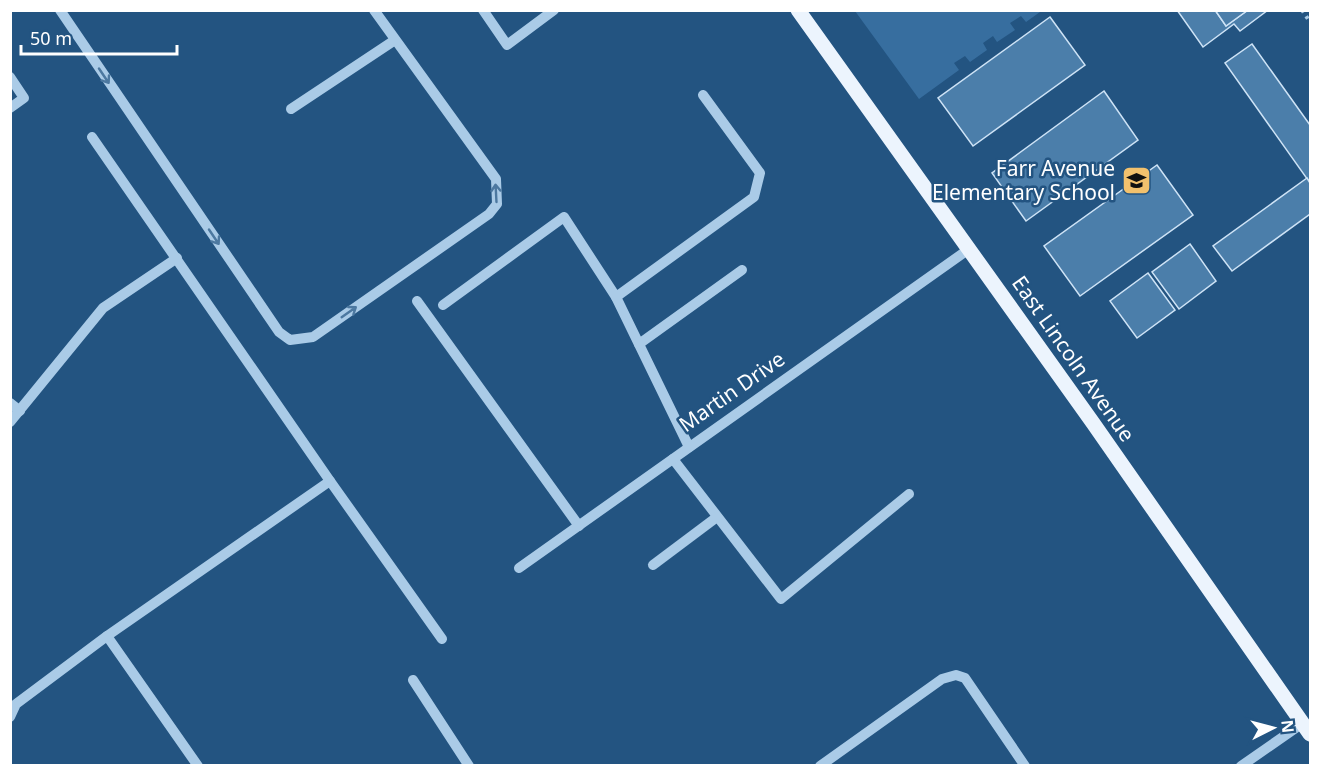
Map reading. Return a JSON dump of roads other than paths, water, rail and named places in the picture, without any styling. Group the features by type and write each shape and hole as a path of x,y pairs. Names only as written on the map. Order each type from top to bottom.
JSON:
{"main road":[{"name":"East Lincoln Avenue","path":"798,10 1100,432 1308,731"}],"street":[{"path":"60,10 279,332 290,340 313,337 489,214 497,204 496,179 374,10"},
{"path":"483,10 507,45 554,10"},
{"path":"291,109 395,40"},
{"path":"10,77 24,98 10,108"},
{"path":"616,297 754,197 760,173 704,95"},
{"path":"92,137 442,639"},
{"path":"443,305 564,217 616,297 688,447"},
{"name":"Martin Drive","path":"519,568 969,249"},
{"path":"10,422 104,308 177,258"},
{"path":"639,344 742,270"},
{"path":"417,301 579,526"},
{"path":"10,403 20,411"},
{"path":"673,459 780,599 909,494"},
{"path":"10,717 16,704 107,636 330,481"},
{"path":"653,565 717,517"},
{"path":"107,636 198,765"},
{"path":"820,765 942,679 956,675 964,678 1026,765"},
{"path":"413,680 469,765"},
{"path":"1241,765 1308,731"}],"place":[{"name":"Farr Avenue Elementary School","path":"1136,181"}]}
